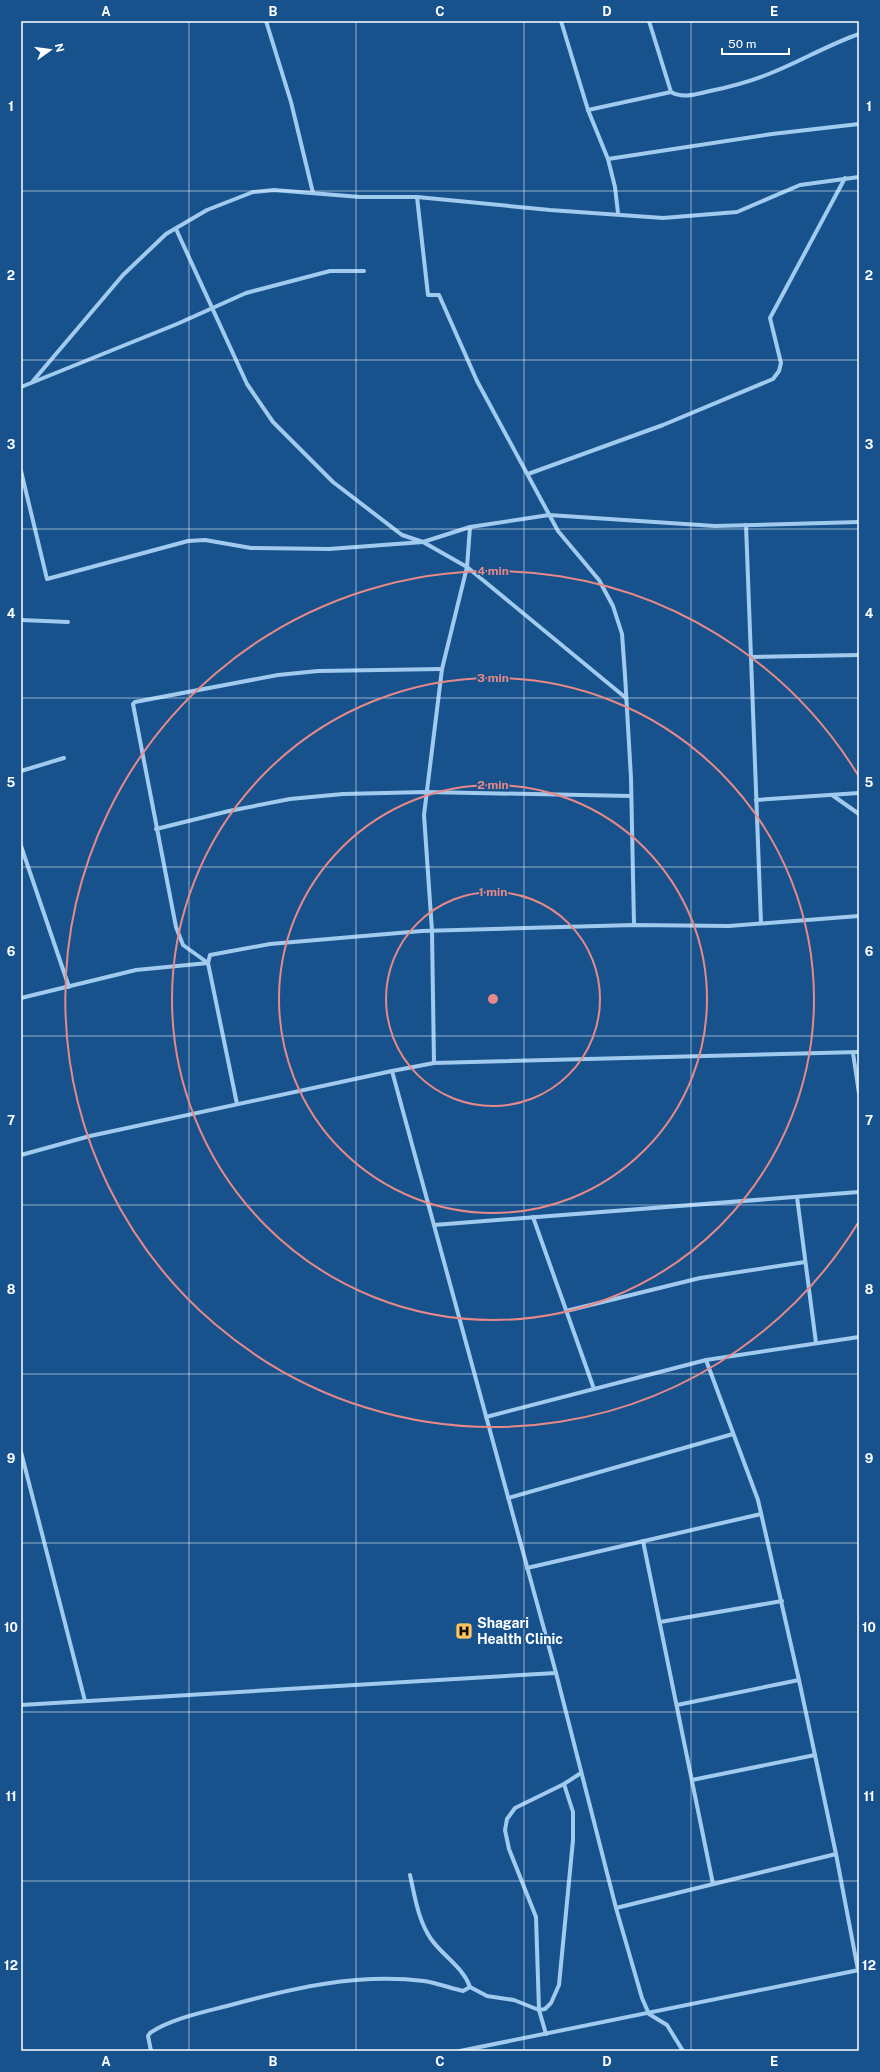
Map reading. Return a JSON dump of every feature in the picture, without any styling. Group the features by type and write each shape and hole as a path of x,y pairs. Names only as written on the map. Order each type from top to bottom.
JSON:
{"street":[{"path":"266,21 291,102 313,193"},
{"path":"561,21 588,110 608,159 615,187 618,214"},
{"path":"649,21 671,92"},
{"path":"588,110 671,92 678,96 690,96 740,85 767,75 843,39 859,34"},
{"path":"608,159 772,134 859,124"},
{"path":"33,381 123,275 166,234 207,210 253,192 274,190 360,197 417,197 542,209 663,218 737,212 800,185 859,177"},
{"path":"528,474 663,425 773,378 779,371 780,363 770,318 845,178"},
{"path":"417,197 428,295 439,295 477,381 558,532 599,580 614,606 622,634 632,796 634,925"},
{"path":"176,228 247,384 274,422 333,482 402,535 423,542 467,567 626,698"},
{"path":"21,387 177,324 246,293 330,271 364,271"},
{"path":"21,471 47,579 188,541 205,540 251,548 329,549 423,542 470,527 549,515 715,526 859,522"},
{"path":"746,525 761,923"},
{"path":"434,1064 432,930 424,815 442,669 467,567 470,527"},
{"path":"21,620 68,622"},
{"path":"751,657 859,655"},
{"path":"208,963 183,945 176,927 133,708 135,702 278,675 318,671 442,669"},
{"path":"21,771 64,758"},
{"path":"156,829 229,811 290,799 344,794 426,792 632,796"},
{"path":"756,800 859,794"},
{"path":"831,795 859,814"},
{"path":"21,846 69,987"},
{"path":"237,1104 208,963 210,955 270,944 432,930 634,925 729,926 859,916"},
{"path":"21,998 136,970 208,963"},
{"path":"21,1155 90,1136 392,1071 434,1064 859,1052"},
{"path":"853,1053 859,1092"},
{"path":"392,1071 556,1673 616,1908 642,1998 649,2014 667,2025 683,2051"},
{"path":"434,1225 859,1192"},
{"path":"797,1196 816,1343"},
{"path":"533,1217 594,1389"},
{"path":"566,1310 700,1278 806,1262"},
{"path":"486,1417 706,1360 859,1337"},
{"path":"460,2051 484,2049 546,2034 859,1970 799,1680 758,1500 706,1360"},
{"path":"508,1498 733,1434"},
{"path":"21,1452 23,1468 85,1701"},
{"path":"527,1568 761,1514"},
{"path":"643,1541 713,1884"},
{"path":"660,1622 782,1601"},
{"path":"21,1705 556,1673"},
{"path":"676,1705 799,1680"},
{"path":"692,1780 815,1755"},
{"path":"546,2034 539,2010 536,1917 509,1849 505,1830 507,1818 515,1808 564,1784 581,1773"},
{"path":"410,1875 421,1923 432,1940 466,1976 470,1987 487,1996 514,2000 539,2010 545,2009 551,2003 559,1985 573,1840 573,1812 564,1784"},
{"path":"616,1908 836,1854"},
{"path":"151,2051 148,2036 153,2030 216,2008 295,1988 354,1979 386,1978 426,1982 462,1991 470,1987"}],"place":[{"name":"Shagari Health Clinic","path":"464,1631"}]}
